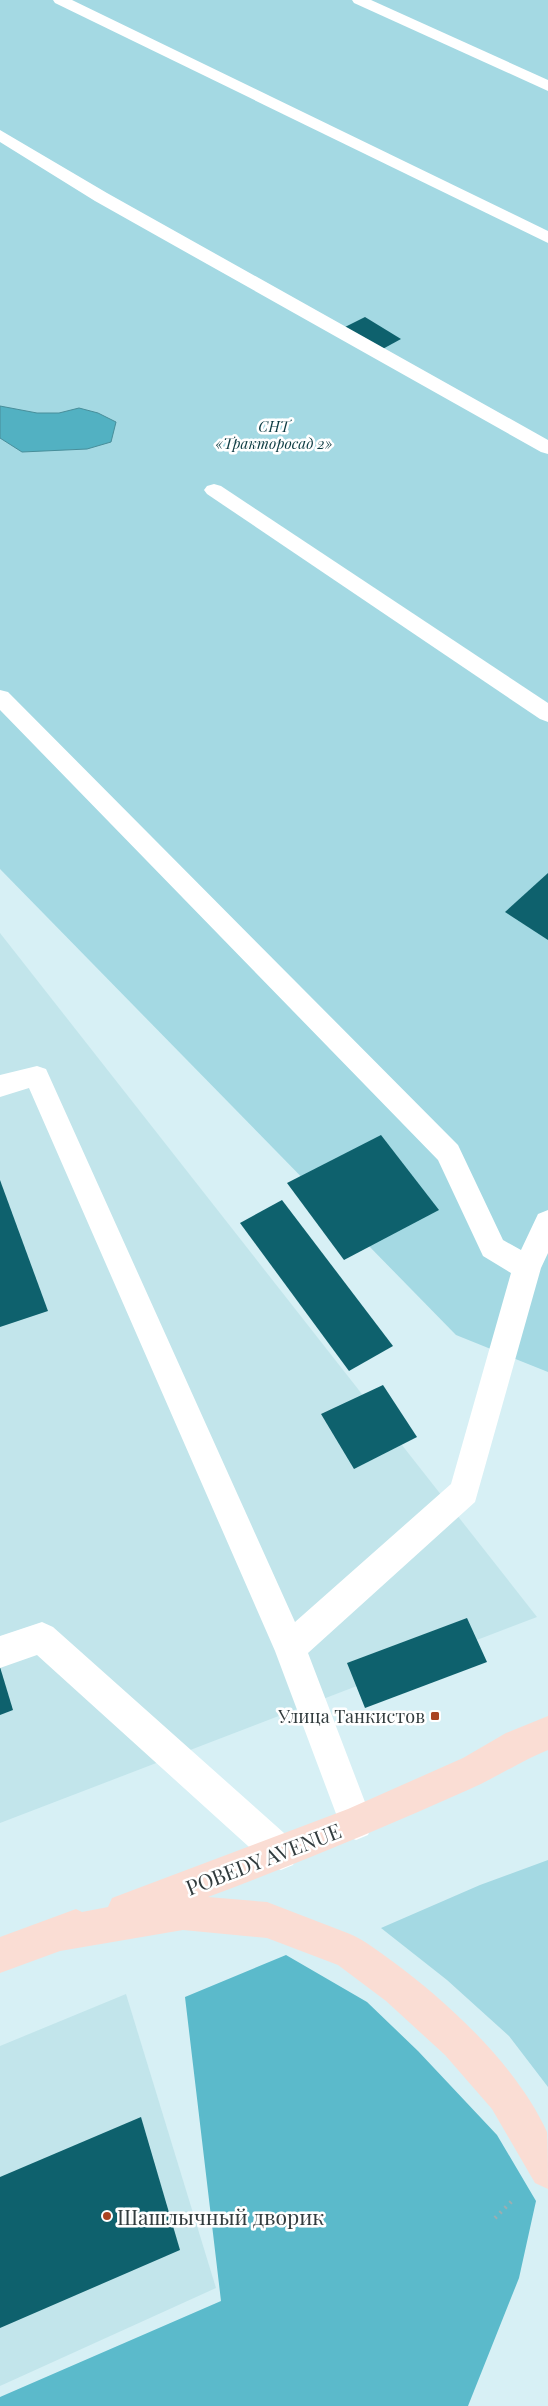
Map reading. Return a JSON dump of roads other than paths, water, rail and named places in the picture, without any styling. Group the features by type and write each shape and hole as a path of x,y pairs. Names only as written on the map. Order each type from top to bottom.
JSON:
{"main road":[{"name":"POBEDY AVENUE","path":"0,1954 281,1853 356,1823 538,1740 548,1721"},
{"path":"60,1933 183,1912 267,1920 350,1952 399,1988 458,2042 505,2096 548,2170"}],"lane":[{"path":"60,0 548,238"},
{"path":"359,0 548,86"},
{"path":"0,135 101,197 548,448"},
{"path":"214,490 548,714"},
{"path":"0,697 448,1154 493,1248 526,1268"},
{"path":"0,1086 37,1076 290,1648 356,1823"},
{"path":"290,1648 464,1492 526,1268 548,1222"},
{"path":"0,1652 42,1638 281,1853"}],"place":[{"name":"Улица Танкистов","path":"435,1716"},
{"name":"Шашлычный дворик","path":"107,2216"}],"park label":[{"name":"СНТ «Тракторосад 2»","path":"274,434"}]}
